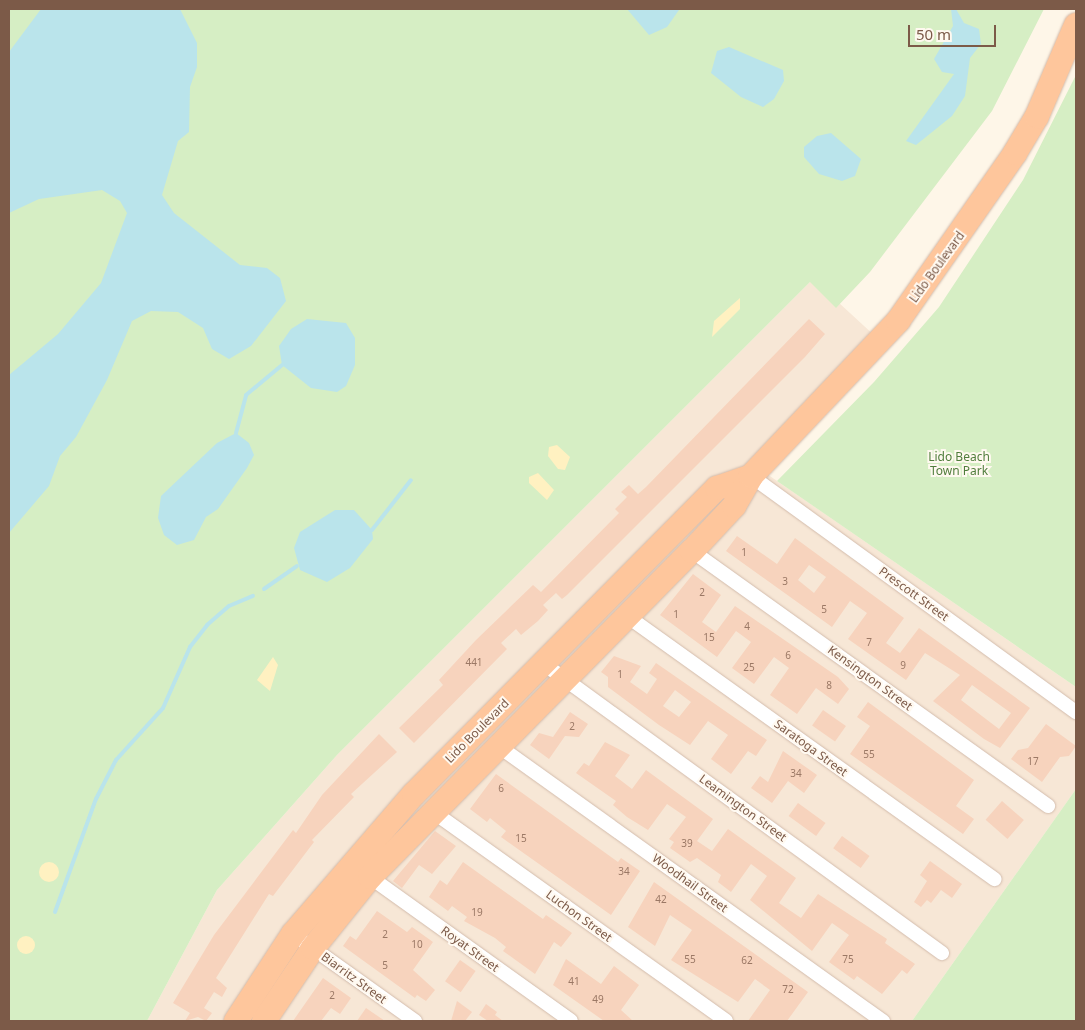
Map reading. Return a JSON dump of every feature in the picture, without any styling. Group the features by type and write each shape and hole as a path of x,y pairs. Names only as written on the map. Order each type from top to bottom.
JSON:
{"highway":[{"name":"Lido Boulevard","path":"264,1021 313,948 370,877 497,745 692,551 734,506 751,476 898,321 962,234 1037,116 1076,25"},
{"name":"Lido Boulevard","path":"236,1021 293,934 401,808 717,488 751,476"}],"street":[{"name":"Prescott Street","path":"751,476 1076,712"},
{"name":"Kensington Street","path":"692,551 1048,806"},
{"name":"Saratoga Street","path":"627,616 995,879"},
{"name":"Leamington Street","path":"544,664 942,953"},
{"name":"Woodhail Street","path":"497,745 883,1021"},
{"name":"Luchon Street","path":"432,811 726,1021"},
{"name":"Royat Street","path":"370,877 571,1021"},
{"name":"Biarritz Street","path":"293,934 415,1021"}],"shaded area":[{"path":"813,279 888,348 767,474 1076,687 1076,789 912,1021 147,1021 217,890 337,755"}],"green space":[{"path":"9,9 1044,9 992,111 870,272 836,308 810,282 337,755 217,890 147,1021 9,1021"},
{"name":"Lido Beach Town Park","path":"1076,75 1076,687 777,481 874,382 939,307 1023,180"},
{"path":"1076,789 1076,1021 912,1021"}],"sand":[{"path":"740,298 740,309 712,337 714,321"},
{"path":"557,445 570,457 565,470 558,469 548,456 549,447"},
{"path":"538,473 554,490 547,500 529,483 529,477"},
{"path":"273,657 278,665 270,691 257,680"},
{"path":"49,862 56,865 59,872 56,879 49,882 42,879 39,872 42,865"},
{"path":"22,936 30,936 35,941 33,952 22,954 17,949 17,941"}],"water":[{"path":"41,9 180,9 197,43 197,67 190,87 189,132 178,141 162,195 174,213 240,265 267,268 280,278 286,301 251,346 229,359 212,349 203,328 178,312 151,311 132,321 107,380 76,437 60,456 49,486 9,533 9,375 58,334 101,283 127,213 120,201 102,190 39,199 9,213 9,52"},
{"path":"627,9 679,10 667,27 649,35"},
{"path":"951,9 956,9 964,23 979,29 981,44 970,58 965,96 952,116 916,145 906,141 954,74 942,72 934,59 953,26"},
{"path":"729,47 783,70 784,81 774,99 763,107 741,97 711,73 717,51"},
{"path":"831,133 861,159 855,176 842,181 819,174 804,157 804,147 817,136"},
{"path":"307,319 346,323 355,338 355,365 346,386 337,392 311,388 282,365 279,346 291,329"},
{"path":"236,433 249,443 254,455 218,509 206,517 194,540 177,545 164,535 158,518 161,496 217,443"},
{"path":"335,510 354,510 372,530 373,539 350,568 327,582 300,570 294,548 300,532"}],"building":[{"path":"809,319 825,334 805,357 567,595 562,599 556,593 543,605 548,610 538,621 521,635 516,629 501,643 507,649 414,743 399,728 443,685 439,680 476,640 533,585 541,592 619,513 615,509 627,497 621,492 629,485 638,494 646,487"},
{"path":"737,536 777,564 795,538 904,618 886,643 900,653 919,628 1030,708 1000,748 984,739 933,701 960,675 925,653 906,680 848,639 867,613 850,601 832,627 726,551","holes":["809,565 826,577 814,593 798,580","972,685 1011,713 999,729 961,700"]},
{"path":"693,574 721,595 702,622 716,632 735,606 838,677 849,689 838,704 816,688 797,714 770,695 789,668 774,657 754,684 732,668 751,642 736,631 717,657 660,615"},
{"path":"614,656 641,666 630,682 647,694 657,679 649,673 656,663 767,740 756,756 748,751 731,774 711,759 728,735 708,721 690,745 659,725 608,687 608,677 601,672","holes":["675,690 691,702 679,717 663,706"]},
{"path":"868,702 974,780 956,806 974,819 963,834 850,754 870,726 857,717"},
{"path":"823,710 846,726 835,742 812,726"},
{"path":"570,712 588,724 579,737 565,736 549,759 530,745 539,733 553,737"},
{"path":"1046,724 1076,746 1069,756 1060,757 1042,782 1011,759 1018,750 1028,748"},
{"path":"379,734 397,752 351,794 354,797 312,840 314,842 273,896 269,894 216,978 227,988 222,997 214,992 204,1008 212,1013 206,1021 198,1017 185,1021 190,1013 173,1003 214,935 293,830 296,833 322,795"},
{"path":"605,742 630,755 615,776 632,789 646,770 713,819 697,841 712,851 728,829 796,878 779,903 801,918 818,894 887,939 885,943 915,964 907,974 902,970 882,994 857,976 854,980 829,962 849,935 832,923 812,951 750,900 767,876 751,864 731,892 718,882 721,875 697,858 690,862 670,848 674,842 669,839 686,817 667,804 648,830 627,817 613,805 616,801 576,773 584,763 589,766"},
{"path":"783,751 817,775 804,793 788,781 772,803 751,788 760,776 768,782"},
{"path":"496,774 618,862 621,858 640,871 611,915 501,837 506,831 490,818 487,822 470,809"},
{"path":"1002,801 1024,820 1007,839 986,820"},
{"path":"798,803 826,823 816,836 789,816"},
{"path":"435,831 456,846 432,874 419,865 402,888 393,881"},
{"path":"842,836 870,856 861,868 833,848"},
{"path":"930,861 962,884 952,898 941,890 931,903 927,900 921,907 914,902 927,881 920,875"},
{"path":"463,862 543,919 546,915 572,933 561,947 554,942 535,974 503,951 506,947 495,938 464,921 467,917 452,906 448,911 429,897 440,880 447,885"},
{"path":"654,882 808,992 787,1021 748,1021 770,990 755,979 738,1002 671,960 692,930 670,915 655,946 628,927"},
{"path":"377,911 407,932 412,927 433,942 413,970 435,990 426,1001 417,995 415,998 343,946 350,936 356,940"},
{"path":"566,959 601,984 614,966 639,985 621,1010 633,1021 604,1021 553,985"},
{"path":"460,960 476,971 461,992 445,981"},
{"path":"323,978 351,998 340,1014 331,1008 321,1021 293,1021"},
{"path":"457,1001 472,1012 465,1021 451,1021"},
{"path":"486,1004 497,1012 495,1015 503,1021 488,1021 479,1015"},
{"path":"366,1008 385,1021 357,1021"}],"waterway":[{"path":"236,433 246,395 282,365"},
{"path":"372,530 411,480"},
{"path":"264,589 297,566"},
{"path":"55,912 96,799 116,760 163,708 190,647 207,625 229,606 253,596"}]}
